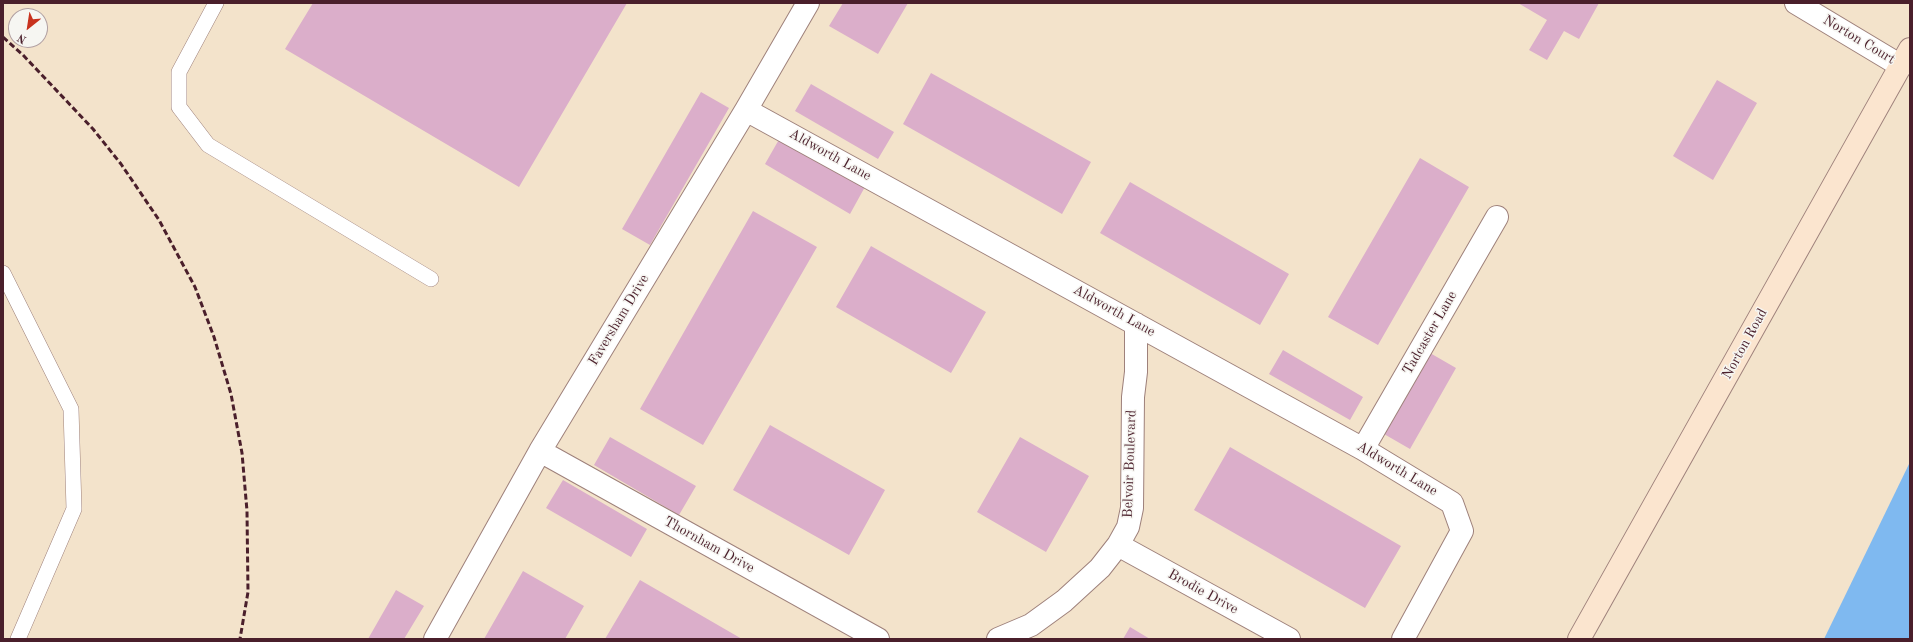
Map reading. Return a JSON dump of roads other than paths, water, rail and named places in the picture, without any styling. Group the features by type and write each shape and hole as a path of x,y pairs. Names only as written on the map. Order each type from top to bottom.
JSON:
{"main road":[{"name":"Norton Road","path":"1579,639 1905,57"}],"street":[{"name":"Faversham Drive","path":"435,639 540,451 746,110 808,3"},
{"name":"Norton Court","path":"1796,3 1905,57"},
{"name":"Aldworth Lane","path":"746,110 1363,449 1452,502 1462,531 1403,639"},
{"name":"Tadcaster Lane","path":"1363,449 1497,218"},
{"name":"Belvoir Boulevard","path":"998,639 1031,625 1064,601 1100,568 1118,545 1128,527 1132,508 1133,397 1136,372 1136,324"},
{"name":"Thornham Drive","path":"540,451 878,639"},
{"name":"Brodie Drive","path":"1118,545 1289,639"}],"lane":[{"path":"216,3 179,72 179,107 208,145 431,279"},
{"path":"3,273 71,410 74,510 18,639"}],"water":[{"path":"1910,462 1910,639 1824,639"}],"railway":[{"path":"3,37 23,55 93,129 121,164 159,220 195,287 214,337 231,394 242,453 247,511 248,592 240,639"}]}
